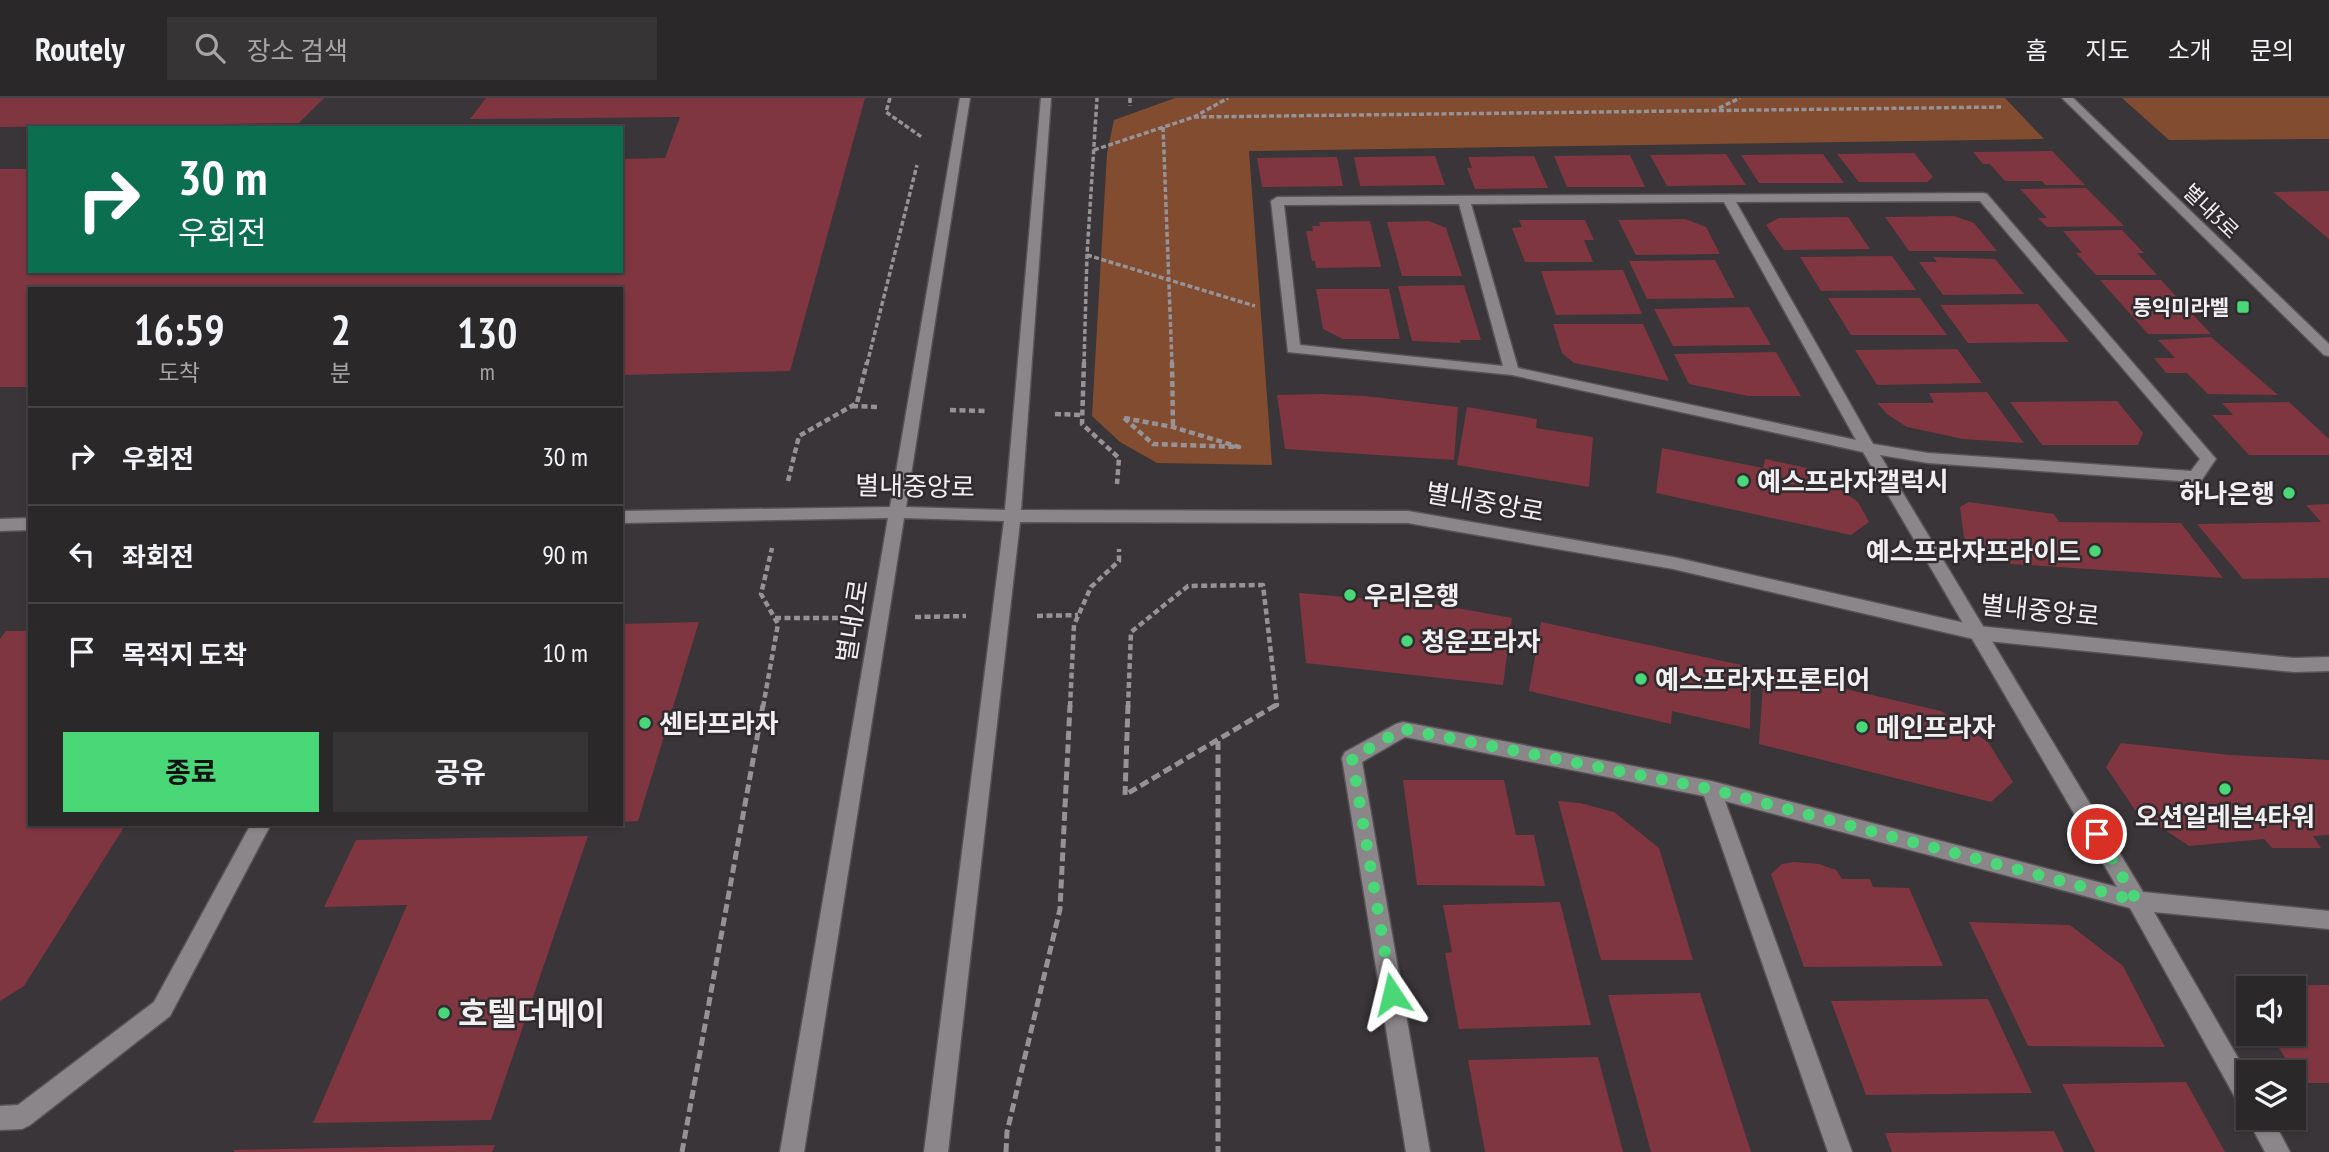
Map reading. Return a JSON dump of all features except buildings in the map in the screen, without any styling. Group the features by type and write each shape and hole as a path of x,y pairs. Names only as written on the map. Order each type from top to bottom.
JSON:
{"street":[{"name":"별내2로","path":"792,1152 965,98"},
{"path":"936,1152 1013,516 1046,98"},
{"name":"별내3로","path":"2067,98 2329,352"},
{"path":"1983,197 2208,459 2195,477 1928,458 1868,448 1512,370 1293,349 1277,201 1728,198 1983,197"},
{"path":"1728,198 1868,448 2137,901 2236,1077"},
{"path":"1464,200 1512,370"},
{"name":"별내중앙로","path":"623,517 896,512 1013,516 1408,517 1673,563 1978,633 2294,665 2329,664"},
{"path":"0,525 28,524"},
{"path":"1418,1152 1352,758 1403,729 1711,789 2137,901 2329,920"},
{"path":"1711,789 1840,1152"},
{"path":"0,1118 22,1117 162,1009 260,826"},
{"path":"2266,1130 2278,1152"}],"path":[{"path":"890,98 886,112 923,138"},
{"path":"1097,98 1087,255 1082,424 1119,458 1117,475"},
{"path":"1130,98 1130,106"},
{"path":"1094,150 1194,117 1227,98"},
{"path":"1715,110 1740,98"},
{"path":"1194,117 2001,107"},
{"path":"920,149 926,124"},
{"path":"1163,127 1171,281 1173,427"},
{"path":"799,436 857,403 918,161"},
{"path":"1087,255 1290,317"},
{"path":"851,406 1082,415"},
{"path":"1124,418 1173,427 1239,447 1153,444 1124,418"},
{"path":"1006,1152 1006,1132 1060,909 1074,625 1091,587 1119,561"},
{"path":"1264,584 1277,705 1218,740 1125,795 1131,632 1188,586 1264,584"},
{"path":"682,1152 778,624 761,594"},
{"path":"775,618 1079,615"},
{"path":"1217,1152 1218,740"}],"shaded area":[{"path":"1175,98 2005,98 2044,139 1249,151 1272,465 1157,463 1120,442 1092,416 1107,153 1114,120"},
{"path":"2122,98 2329,98 2329,139 2169,140"}],"place":[{"name":"동익미라벨","path":"2243,307"},
{"name":"예스프라자갤럭시","path":"1743,481"},
{"name":"하나은행","path":"2289,493"},
{"name":"예스프라자프라이드","path":"2095,551"},
{"name":"우리은행","path":"1350,595"},
{"name":"청운프라자","path":"1407,641"},
{"name":"예스프라자프론티어","path":"1641,679"},
{"name":"센타프라자","path":"645,723"},
{"name":"메인프라자","path":"1862,727"},
{"name":"오션일레븐4타워","path":"2225,789"},
{"name":"호텔더메이","path":"444,1013"}],"route":[{"path":"1392,994 1352,758 1403,729 1711,789 2137,901 2097,834"}]}
